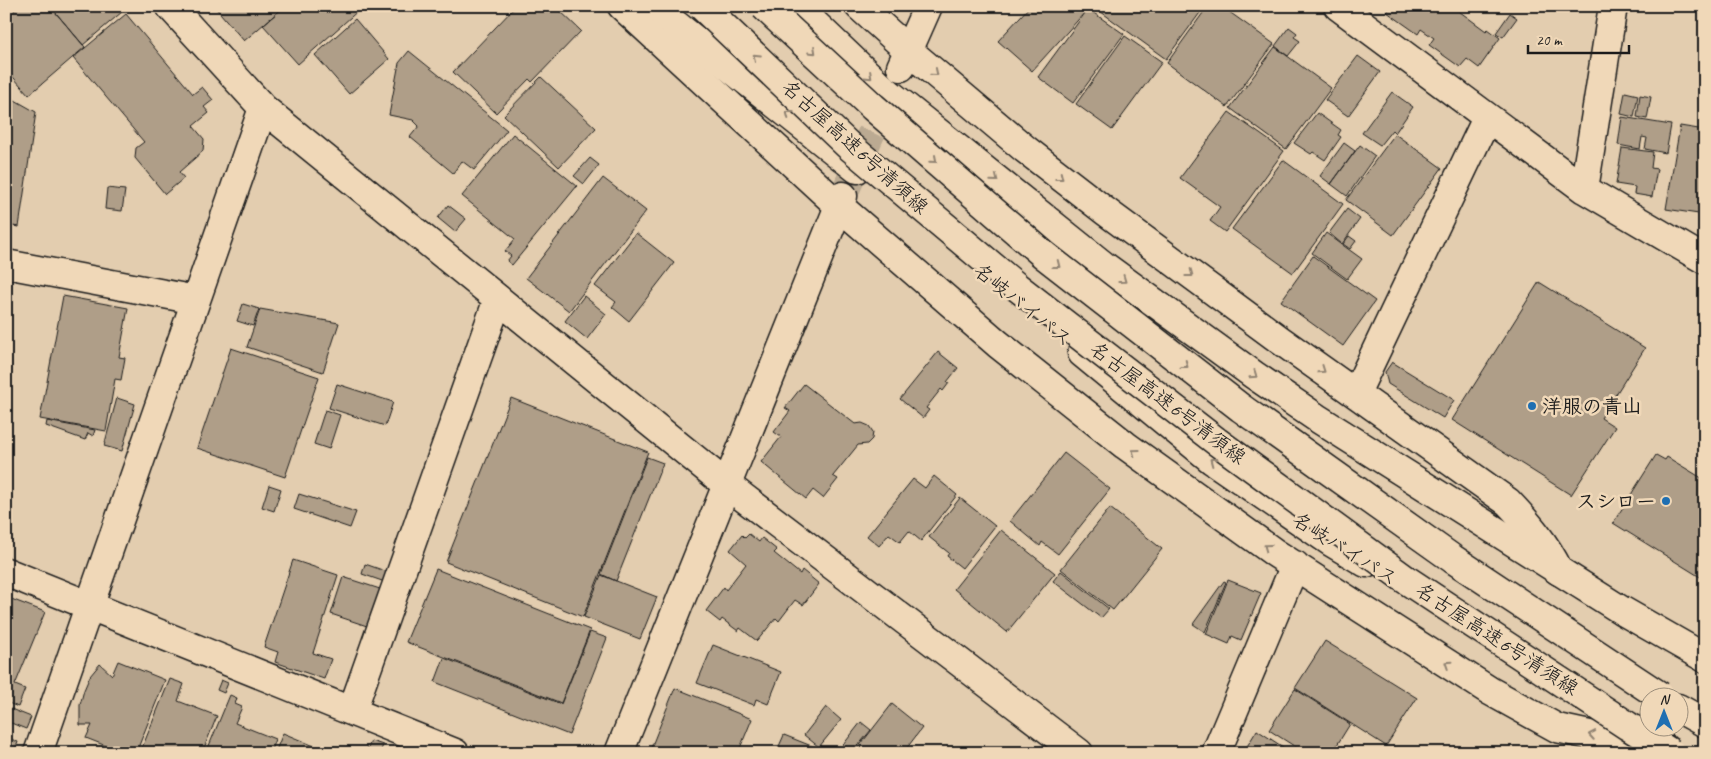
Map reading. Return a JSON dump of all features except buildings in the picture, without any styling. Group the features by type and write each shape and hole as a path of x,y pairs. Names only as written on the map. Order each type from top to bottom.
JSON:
{"main road":[{"path":"170,6 264,108 727,485 1079,753"},
{"path":"622,6 998,344 1118,439 1295,565 1490,691 1557,728 1677,751"},
{"name":"名岐バイパス","path":"657,6 670,20 850,163 1212,460 1330,542 1677,751"},
{"name":"名古屋高速6号清須線","path":"702,6 850,146 1017,288 1216,441 1405,579 1628,726 1677,751"},
{"name":"名古屋高速6号清須線","path":"764,6 873,107 1044,255 1241,408 1453,558 1645,686"},
{"path":"796,6 880,86 1103,266 1254,375 1317,418 1559,571 1705,658"},
{"path":"859,6 905,59 1105,211 1280,340 1508,502 1530,525 1549,551 1559,571"},
{"path":"905,59 928,6"},
{"path":"1338,6 1584,189 1705,260"},
{"path":"1584,189 1613,6"},
{"path":"38,753 264,108"},
{"path":"1356,393 1487,118"},
{"path":"619,753 841,201"},
{"path":"6,264 196,300"},
{"path":"352,711 498,299"},
{"path":"1216,753 1295,565"},
{"path":"6,572 455,753"},
{"path":"1688,714 1705,723"}],"tunnel":[{"path":"843,196 889,94"}],"place":[{"name":"洋服の青山","path":"1532,406"},
{"name":"スシロー","path":"1666,501"}]}
